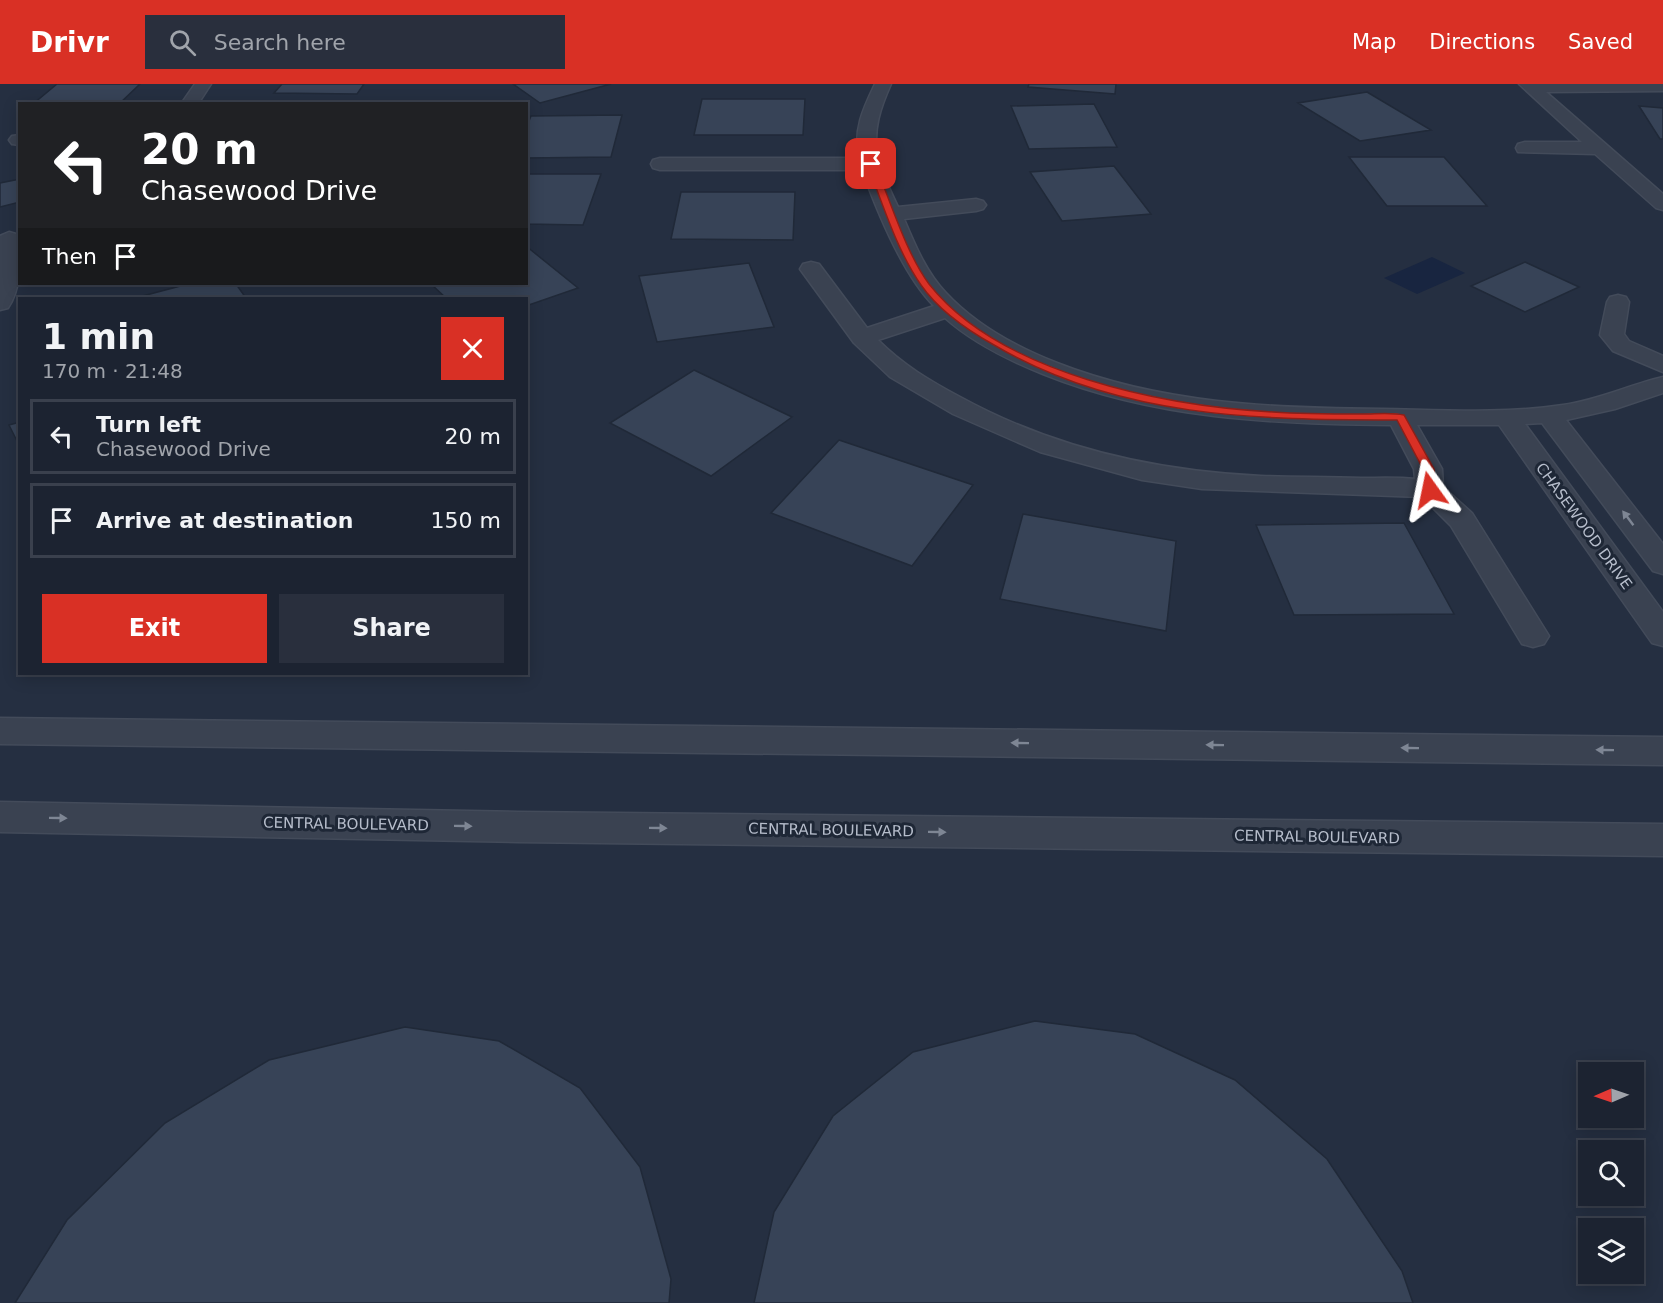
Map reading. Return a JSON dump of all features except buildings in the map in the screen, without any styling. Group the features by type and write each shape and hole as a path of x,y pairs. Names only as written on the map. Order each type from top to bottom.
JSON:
{"street":[{"path":"190,102 203,84"},
{"path":"882,84 869,114 866,130 867,156 910,261 925,285 948,309 975,330 1013,353 1059,373 1112,391 1169,404 1228,413 1289,417 1549,415 1628,398 1663,384"},
{"path":"1529,86 1663,86"},
{"path":"1529,86 1663,204"},
{"path":"1525,148 1599,147"},
{"path":"660,164 871,164"},
{"path":"891,214 976,205"},
{"path":"0,303 10,274 9,237"},
{"path":"811,269 834,306 862,338 901,374 961,409 1037,442 1099,460 1173,476 1228,482 1410,487 1430,490 1462,520 1533,636"},
{"path":"1618,302 1612,334 1621,346 1663,365"},
{"path":"862,338 948,309"},
{"path":"1549,415 1663,564"},
{"name":"CHASEWOOD DRIVE","path":"1506,416 1663,635"},
{"path":"1400,417 1428,469 1430,490"},
{"path":"0,730 1663,751"},
{"name":"CENTRAL BOULEVARD","path":"0,817 518,827 1663,840"}],"water":[{"path":"1432,257 1465,273 1417,294 1384,278"}],"route":[{"path":"871,164 910,261 925,285 948,309 975,330 1013,353 1059,373 1112,391 1169,404 1228,413 1289,417 1400,417 1428,469 1430,490"}]}
